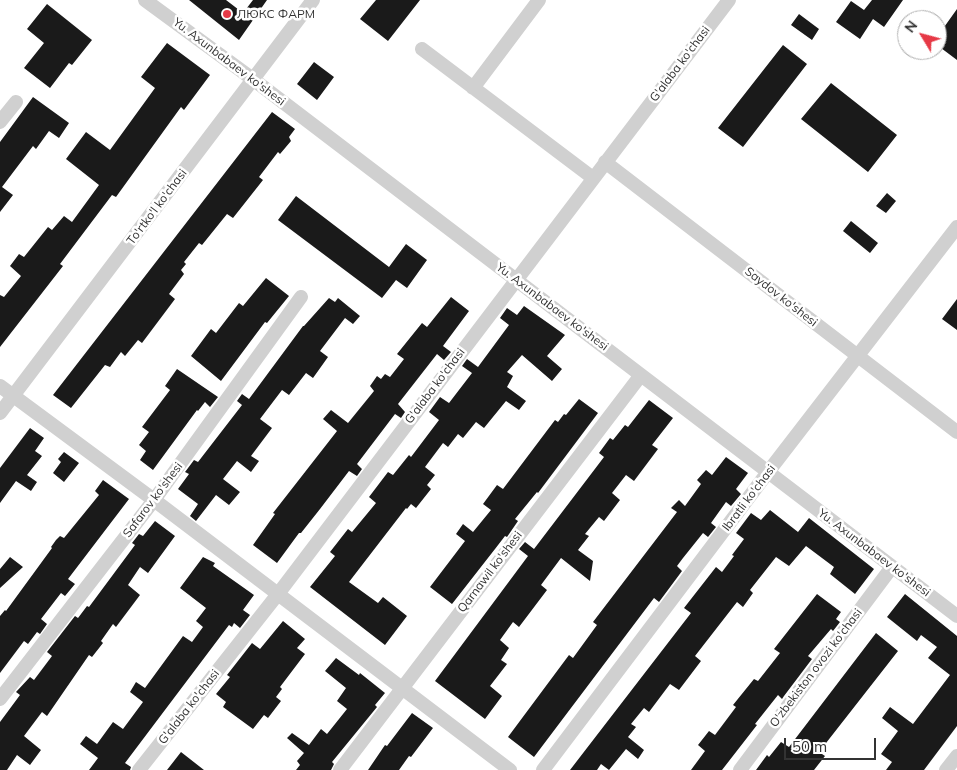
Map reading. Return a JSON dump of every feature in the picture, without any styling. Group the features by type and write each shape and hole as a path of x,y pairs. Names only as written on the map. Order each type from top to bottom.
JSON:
{"street":[{"name":"Yu. Axunbabaev ko'shesi","path":"145,0 254,80 957,616"},
{"name":"To'rtko'l ko'chasi","path":"0,413 313,0"},
{"path":"473,88 539,0"},
{"name":"G'alaba ko'chasi","path":"139,770 278,594 515,279 729,0"},
{"path":"422,49 593,178"},
{"path":"0,122 16,102"},
{"name":"Saydov ko'shesi","path":"605,162 957,432"},
{"name":"Ibratli ko'chasi","path":"543,770 768,472 957,227"},
{"name":"Safarov ko'shesi","path":"0,700 154,500 301,297"},
{"name":"Qarnawil ko'shesi","path":"340,770 641,375"},
{"path":"0,386 154,500 510,770"},
{"name":"O'zbekiston ovozi ko'chasi","path":"740,770 892,566"},
{"path":"946,770 957,756"}],"building":[{"path":"189,0 226,0 243,13 253,0 267,0 239,40"},
{"path":"376,0 420,0 388,41 360,19"},
{"path":"872,0 903,0 884,27 873,19 860,39 836,22 851,1 864,10"},
{"path":"47,4 92,40 72,65 69,63 50,88 24,68 44,43 27,29"},
{"path":"957,9 957,60 947,52 947,23"},
{"path":"799,14 819,29 812,40 791,25"},
{"path":"167,43 210,75 184,110 181,107 116,197 112,195 60,264 63,266 0,347 0,295 4,297 21,276 10,266 19,254 24,257 48,227 52,230 64,216 72,222 99,185 66,159 86,132 110,150 155,88 141,77"},
{"path":"783,45 807,64 743,147 718,128"},
{"path":"314,62 334,77 317,100 297,84"},
{"path":"831,83 897,135 868,172 801,119"},
{"path":"33,97 69,123 59,138 49,131 36,149 33,146 2,187 13,195 0,212 0,142"},
{"path":"272,112 295,129 289,137 291,141 280,154 278,152 259,177 263,180 233,218 227,214 202,245 199,243 184,262 186,264 181,270 184,274 169,294 175,299 142,343 138,340 125,356 121,352 110,367 105,365 71,408 53,395"},
{"path":"887,193 896,201 886,213 876,206"},
{"path":"296,196 389,267 406,244 427,260 407,288 396,280 382,298 278,220"},
{"path":"851,221 878,243 870,253 843,231"},
{"path":"266,278 289,296 267,323 265,322 221,381 191,356 211,329 216,333 239,303 243,306"},
{"path":"451,297 469,311 443,346 451,352 444,360 437,354 398,404 405,412 401,418 395,414 357,464 362,469 357,476 349,471 277,563 253,545 275,514 273,513 337,431 323,419 331,410 348,423 374,391 370,386 377,376 381,379 385,374 390,377 404,359 397,354 422,323 427,327"},
{"path":"329,298 335,302 338,298 360,316 353,324 345,318 320,351 328,357 313,378 306,373 289,395 282,390 260,419 272,428 251,456 259,461 251,472 237,461 223,479 240,492 229,505 216,495 196,521 190,516 198,504 178,489 189,474 185,472 194,460 198,462 242,405 237,401 242,394 249,399 303,326"},
{"path":"957,299 957,330 942,319"},
{"path":"524,306 565,335 547,356 562,369 552,381 522,355 507,372 513,376 507,387 526,401 519,410 506,401 484,428 476,422 463,438 458,434 448,447 443,443 425,467 435,475 427,485 431,489 416,508 411,504 406,508 349,582 378,603 383,597 407,616 385,645 310,587 335,556 330,552 348,529 352,532 376,503 369,497 388,472 393,475 409,455 411,457 439,420 429,412 440,397 449,403 472,373 462,366 467,359 478,367 509,325 500,318 507,308 517,315"},
{"path":"177,369 218,397 210,407 205,402 197,410 153,470 140,460 146,451 139,445 149,432 142,427 170,390 165,386"},
{"path":"579,399 598,413 538,493 515,519 518,521 507,537 505,536 452,604 430,587 465,541 456,534 463,524 473,532 491,510 483,504 497,485 503,489 555,420 558,422 564,414 566,415"},
{"path":"649,400 673,418 652,445 658,449 634,481 626,475 612,493 620,500 604,521 599,517 585,534 589,536 578,550 593,561 590,581 561,558 541,585 547,590 519,627 513,622 500,640 509,648 501,660 507,664 490,686 502,696 485,719 435,681 528,556 519,549 525,542 534,549 604,457 599,453 610,438 613,440 625,425 628,427"},
{"path":"30,428 44,438 35,451 42,456 27,475 37,482 31,491 16,481 0,503 0,468"},
{"path":"64,452 79,463 64,482 53,473 61,462 58,459"},
{"path":"726,457 748,473 736,489 741,494 731,506 726,502 711,523 716,527 708,537 703,533 683,558 677,566 682,571 659,602 654,598 534,757 508,737 569,655 573,658 597,625 593,622 677,512 671,508 679,500 685,506 701,484 697,480 706,470 712,475"},
{"path":"103,480 129,499 68,579 75,584 65,596 61,593 41,619 47,624 40,634 37,632 28,644 24,641 0,673 0,616 6,611 56,540 60,536 64,538 99,495 95,491"},
{"path":"770,510 798,532 809,518 874,569 855,594 830,574 834,567 806,546 789,566 776,557 750,590 753,593 743,607 737,602 695,656 701,661 679,690 670,684 649,712 644,708 631,724 636,727 628,737 644,750 638,759 626,749 609,770 601,764 597,770 570,770 691,613 684,608 716,567 722,572 734,556 732,555 744,539 736,533 751,513 761,520"},
{"path":"155,521 175,536 148,573 140,567 128,585 140,595 116,627 113,624 101,641 103,643 92,657 89,655 47,716 42,712 24,736 41,750 30,765 17,755 7,770 0,770 0,722 20,695 16,692 30,677 34,680 52,656 47,652 75,616 78,618 87,606 89,607 135,545 132,543 139,534 143,536"},
{"path":"10,557 23,567 0,588 0,569"},
{"path":"203,557 215,563 213,566 254,595 243,610 250,615 240,628 234,623 232,627 229,625 125,763 131,767 130,770 89,770 98,758 80,744 86,736 97,744 113,722 123,729 143,702 130,692 136,682 145,688 183,636 192,642 203,627 196,621 206,608 180,588"},
{"path":"817,594 841,612 836,619 840,622 833,631 831,629 808,656 812,659 782,699 778,695 722,770 691,770 705,751 698,745 709,731 715,735 736,707 733,705 754,679 758,681 780,653 774,649"},
{"path":"905,594 957,636 957,726 924,770 886,770 892,762 881,754 898,731 882,718 890,707 913,724 950,675 928,658 937,647 921,635 917,641 887,617"},
{"path":"283,621 305,639 297,648 305,654 280,687 282,689 276,697 281,701 268,718 264,715 253,729 223,707 226,702 216,694 230,677 227,675 252,643 260,649"},
{"path":"876,633 898,651 819,752 825,756 814,770 756,770 767,755 769,757 781,742 789,747"},
{"path":"336,658 359,675 360,673 385,693 375,705 377,707 332,762 334,764 331,770 296,770 300,765 297,761 304,753 287,738 292,733 309,745 321,729 327,734 347,709 337,701 346,688 325,671"},
{"path":"412,713 433,728 411,757 409,756 399,770 368,770 385,745 387,746"},
{"path":"181,752 204,770 167,770"}],"place":[{"name":"ЛЮКС ФАРМ","path":"227,14"}]}
